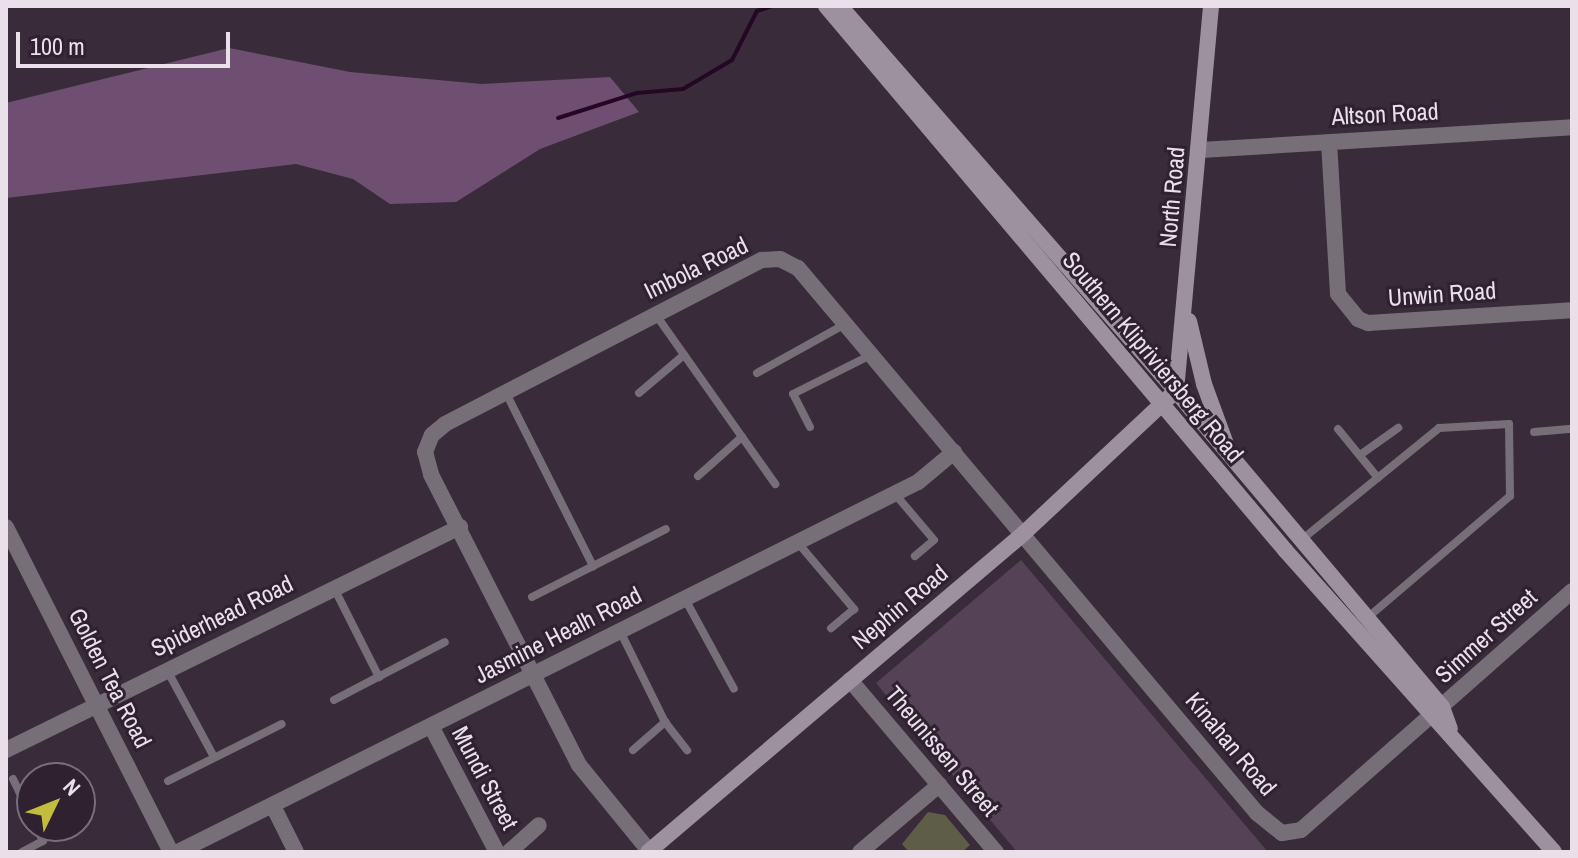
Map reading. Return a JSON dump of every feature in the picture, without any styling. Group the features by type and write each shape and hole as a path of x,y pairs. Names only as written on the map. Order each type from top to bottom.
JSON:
{"main road":[{"name":"Southern Klipriviersberg Road","path":"826,6 1017,220 1176,391 1300,541 1360,624"},
{"name":"Southern Klipriviersberg Road","path":"840,6 1017,220 1164,406 1437,712 1554,852"},
{"name":"North Road","path":"1176,391 1187,312 1211,6"},
{"path":"1187,312 1211,408 1240,468"},
{"name":"Nephin Road","path":"649,852 1024,533 1164,406 1176,391"}],"street":[{"name":"Altson Road","path":"1201,150 1572,127"},
{"name":"Unwin Road","path":"1329,142 1338,294 1358,319 1368,323 1572,310"},
{"name":"Imbola Road","path":"460,527 431,474 425,452 436,430 762,260 780,259 795,265 1024,533"},
{"name":"Jasmine Healh Road","path":"178,852 918,482 954,452"},
{"name":"Golden Tea Road","path":"6,527 171,852"},
{"name":"Spiderhead Road","path":"6,750 96,703 460,527"},
{"path":"460,527 585,776 649,852"},
{"name":"Kinahan Road","path":"1024,533 1275,830 1289,834 1301,830 1437,712"},
{"name":"Simmer Street","path":"1437,712 1572,591"},
{"name":"Theunissen Street","path":"850,680 996,852"},
{"name":"Mundi Street","path":"431,726 497,852"},
{"path":"860,852 939,785"},
{"path":"273,806 296,852"},
{"path":"509,852 539,825"}],"lane":[{"path":"656,314 775,484"},
{"path":"757,373 845,324"},
{"path":"639,393 684,355"},
{"path":"810,427 793,394 871,355"},
{"path":"506,393 593,566"},
{"path":"1300,541 1439,428 1505,422 1511,427 1510,496 1360,624"},
{"path":"1360,455 1398,428"},
{"path":"1338,429 1378,478"},
{"path":"1534,432 1572,429"},
{"path":"698,476 742,437"},
{"path":"895,493 934,540 915,556"},
{"path":"532,597 666,529"},
{"path":"797,542 854,609 831,628"},
{"path":"334,588 379,677"},
{"path":"684,598 734,689"},
{"path":"619,631 665,722 687,750"},
{"path":"334,700 445,642"},
{"path":"167,669 214,757"},
{"path":"633,750 665,722"},
{"path":"168,781 282,724"},
{"path":"13,779 16,785"},
{"path":"22,852 41,842"}],"shaded area":[{"path":"229,48 350,72 482,84 610,77 639,112 540,149 456,202 390,204 353,179 296,164 6,198 6,103"},
{"path":"1021,560 1268,852 1017,852 876,683"}],"building":[{"path":"928,812 945,815 970,845 962,852 909,852 902,844"}],"waterway":[{"path":"558,118 637,93 683,89 732,60 757,11 772,6"}]}
